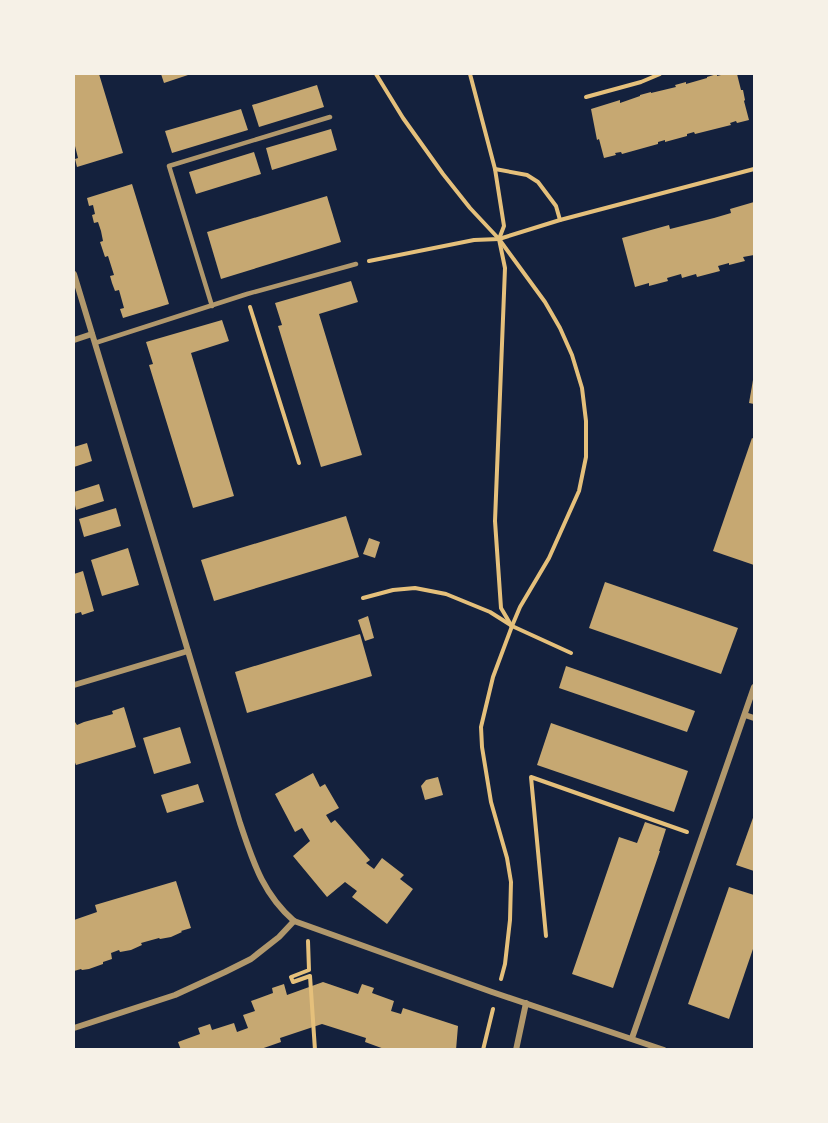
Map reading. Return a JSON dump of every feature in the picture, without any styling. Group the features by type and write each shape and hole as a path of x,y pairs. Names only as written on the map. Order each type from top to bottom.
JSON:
{"street":[{"path":"74,274 255,867 282,910 294,921 307,926 664,1050"},
{"path":"74,340 93,334"},
{"path":"74,685 188,651"},
{"path":"632,1038 754,687"},
{"path":"745,714 754,718"},
{"path":"74,1028 175,994 225,972 251,959 279,937 294,921"},
{"path":"516,1050 526,1003"}],"lane":[{"path":"212,306 169,166 330,117"},
{"path":"95,343 247,294 356,264"}],"path":[{"path":"376,74 403,118 443,174 499,239 545,302 572,355 582,388 586,421 586,457 579,491 549,558 520,607 512,626 493,677 481,726 491,802 507,858 511,882 506,964 483,1050"},
{"path":"470,74 495,170 504,226 499,239 505,268 495,521 501,608 512,626"},
{"path":"586,97 641,82 660,74"},
{"path":"356,264 474,240 499,239 560,220 754,168"},
{"path":"495,170 527,175 538,182 556,206 560,220"},
{"path":"247,294 298,463"},
{"path":"363,598 393,590 415,588 446,594 490,612 512,626 571,653"},
{"path":"546,936 531,777 702,837"},
{"path":"307,926 309,970 291,977 293,982 310,976 315,1050"}],"building":[{"path":"74,74 99,74 123,153 77,167 75,159 78,158 74,142"},
{"path":"161,74 191,74 164,83"},
{"path":"717,74 717,76 737,74 749,120 737,123 736,121 730,123 731,125 695,134 694,132 687,136 665,142 665,140 622,154 621,152 615,153 616,155 604,158 599,139 597,140 591,109 620,100 620,103 640,95"},
{"path":"317,85 324,107 259,127 252,105"},
{"path":"241,109 248,130 172,153 165,131"},
{"path":"331,129 337,150 272,170 266,148"},
{"path":"254,152 261,174 196,194 189,172"},
{"path":"132,184 169,304 123,318 120,309 124,308 119,290 115,291 112,283 110,276 114,275 108,256 105,257 100,242 103,241 98,222 94,223 93,205 89,206 87,198"},
{"path":"327,196 341,242 221,279 207,232"},
{"path":"754,202 754,255 743,257 745,261 718,266 720,271 697,277 696,274 682,278 681,274 667,278 668,281 635,287 622,238 669,225 670,229 714,218 731,213 730,209"},
{"path":"351,281 358,302 319,314 362,455 321,467 278,326 282,325 275,303"},
{"path":"222,320 229,341 191,353 234,496 193,508 149,365 153,364 146,342"},
{"path":"754,380 754,404 749,403"},
{"path":"752,438 754,439 754,565 713,551"},
{"path":"87,443 92,461 74,467 74,447"},
{"path":"99,484 104,501 76,510 74,492"},
{"path":"116,508 121,526 84,537 79,519"},
{"path":"346,516 359,557 214,601 201,560"},
{"path":"369,538 380,542 375,558 363,554"},
{"path":"128,548 139,585 102,596 91,560"},
{"path":"83,571 94,611 82,615 81,612 74,614 74,574"},
{"path":"605,582 738,628 721,674 589,628"},
{"path":"368,616 374,638 365,641 358,620"},
{"path":"360,634 372,676 247,713 235,672"},
{"path":"566,666 695,711 687,732 559,688"},
{"path":"124,707 136,747 76,765 74,722 77,725 113,714 112,711"},
{"path":"551,723 688,771 674,812 537,765"},
{"path":"180,727 191,763 154,774 143,738"},
{"path":"313,773 320,787 325,784 339,808 326,815 331,823 335,820 370,860 366,863 374,869 382,858 404,875 400,879 413,889 387,924 352,897 357,891 345,882 327,897 293,856 310,841 302,828 295,832 275,794"},
{"path":"438,777 443,795 425,800 421,786 426,780"},
{"path":"198,784 204,802 167,813 161,795"},
{"path":"754,815 754,871 736,865"},
{"path":"645,822 666,829 613,988 572,974 619,837 637,843"},
{"path":"176,881 191,928 171,937 141,943 142,945 131,950 120,952 119,950 111,953 112,959 103,964 74,971 74,920 97,912 95,905"},
{"path":"729,887 754,895 754,946 729,1019 688,1004"},
{"path":"323,982 358,994 362,984 374,988 372,993 394,1001 391,1011 401,1014 403,1008 458,1026 456,1050 387,1050 365,1042 366,1038 322,1024 280,1038 281,1042 258,1050 181,1050 178,1042 200,1034 198,1028 210,1024 212,1030 234,1023 237,1032 248,1028 243,1015 255,1011 251,1001 273,993 272,988 284,984 287,995"}]}
